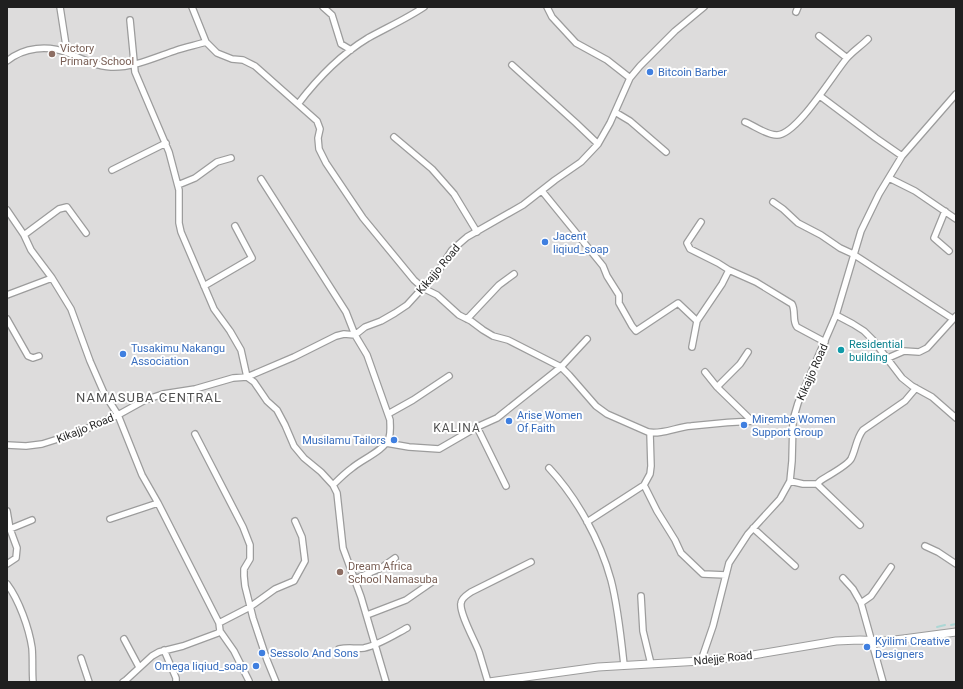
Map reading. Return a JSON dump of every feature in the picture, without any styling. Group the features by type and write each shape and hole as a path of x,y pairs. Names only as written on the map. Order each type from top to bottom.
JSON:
{"street":[{"path":"60,7 67,52"},
{"path":"192,7 206,42 217,53 232,59 243,60 255,66 317,121 320,129 318,138 320,149 326,163 363,218 402,267 424,288 437,295 448,307 493,336 508,340 561,367 596,406 607,414 650,433 691,426 751,420 793,420"},
{"path":"322,7 332,14 341,44 351,50"},
{"path":"298,104 316,80 351,50 366,39 407,18 424,7"},
{"path":"547,7 552,17 576,43 606,60 630,78"},
{"name":"Kikajjo Road","path":"7,445 26,446 42,444 77,433 118,415 145,400 163,394 194,389 233,378 247,377 294,357 336,336 344,334 355,335 365,327 381,321 395,313 407,305 424,288 439,270 452,250 467,237 523,205 581,162 598,144 615,112 630,78 675,31 704,7"},
{"path":"130,20 134,65 138,79 166,144 178,184 179,223 181,232 214,309 241,350 247,377 254,382 267,401 277,410 294,446 304,458 321,472 333,485 337,493 343,548 367,615 386,682"},
{"path":"819,36 847,58"},
{"path":"745,122 768,133 777,135 787,131 800,119 820,96 847,58 868,39"},
{"path":"7,60 20,52 43,48 67,52 90,63 112,67 134,65 206,42"},
{"path":"512,65 598,144"},
{"name":"Kikajjo Road","path":"701,661 713,626 729,563 753,528 780,499 790,481 793,420 805,385 836,315 861,231 879,194 902,156 956,94"},
{"path":"820,96 902,156"},
{"path":"615,112 635,125 666,152"},
{"path":"394,137 432,169 454,194 477,232"},
{"path":"112,170 166,144"},
{"path":"178,184 194,178 217,162 231,158"},
{"path":"889,178 915,191 956,219"},
{"path":"261,179 346,312 355,335 368,355 388,414 391,430 386,443 382,448 350,468 333,485"},
{"path":"542,191 603,266 607,276 619,295 619,303 636,331 678,303 697,321"},
{"path":"773,202 798,223 853,254 955,318 927,348 919,352 904,352 888,358"},
{"path":"24,235 59,209 65,207 67,207 86,233"},
{"path":"7,210 24,235 31,250 52,278 71,309 104,393 118,415 142,475 158,503 219,623 220,631 234,651 249,681"},
{"path":"945,211 934,238 949,251"},
{"path":"701,222 687,243 690,249 729,270 756,282 792,304 794,308 794,324 825,342"},
{"path":"204,286 252,258 234,226"},
{"path":"692,348 697,321 722,284 729,270"},
{"path":"467,320 499,285 514,274"},
{"path":"7,295 52,278"},
{"path":"836,315 864,331 888,358 902,378 932,397 956,418"},
{"path":"7,319 28,356 33,358 39,356"},
{"path":"386,443 409,447 439,449 477,427 497,418 561,367 587,339"},
{"path":"717,387 740,364 748,352"},
{"path":"705,372 717,387 751,420"},
{"path":"388,414 413,400 449,376"},
{"path":"790,481 803,484 817,484 850,461 856,448 858,436 863,430 905,401 916,388"},
{"path":"477,427 506,486"},
{"path":"586,522 644,485 650,474 651,466 650,433"},
{"path":"195,434 243,527 250,545 250,559 244,569 244,576 250,607 266,660 276,682"},
{"path":"549,468 567,488 606,563 611,581 622,644 624,665"},
{"path":"817,484 860,525"},
{"path":"644,485 681,553 704,574 726,575"},
{"path":"110,519 158,503"},
{"path":"7,511 10,529 17,548 16,558 7,564"},
{"path":"10,529 32,520"},
{"path":"219,623 250,607 275,589 294,581 306,561 302,537 295,521"},
{"path":"753,528 795,566"},
{"path":"925,546 938,552 956,564"},
{"path":"355,578 380,568 395,558"},
{"path":"489,682 464,617 461,602 465,596 471,592 531,562"},
{"path":"860,603 871,596 891,567"},
{"path":"843,578 853,589 860,603 883,682"},
{"path":"367,615 406,600 432,582"},
{"path":"7,584 10,593 22,612 32,646 33,682"},
{"path":"641,596 643,630 651,664"},
{"path":"339,648 365,648 407,628"},
{"path":"123,682 152,656 164,650 209,637 220,631"},
{"name":"Ndejje Road","path":"489,682 624,665 701,661 747,656 836,642 860,640 903,640 956,632"},
{"path":"124,639 139,667"},
{"path":"164,650 176,678 176,682"},
{"path":"81,658 89,682"}],"shaded area":[{"path":"7,7 956,7 956,682 7,682"}],"waterway":[{"path":"951,625 956,624"},
{"path":"937,627 945,625"},
{"path":"931,641 941,639"}],"place":[{"name":"Victory Primary School","path":"52,54"},
{"name":"Bitcoin Barber","path":"650,72"},
{"name":"Jacent liqiud_soap","path":"545,242"},
{"name":"Residential building","path":"841,350"},
{"name":"Tusakimu Nakangu Association","path":"123,354"},
{"name":"Arise Women Of Faith","path":"509,421"},
{"name":"Mirembe Women Support Group","path":"744,425"},
{"name":"Musilamu Tailors","path":"394,440"},
{"name":"Dream Africa School Namasuba","path":"340,572"},
{"name":"Kyilimi Creative Designers","path":"867,647"},
{"name":"Sessolo And Sons","path":"262,653"},
{"name":"Omega liqiud_soap","path":"256,666"}],"district":[{"name":"NAMASUBA CENTRAL","path":"149,397"},
{"name":"KALINA","path":"457,428"}]}
